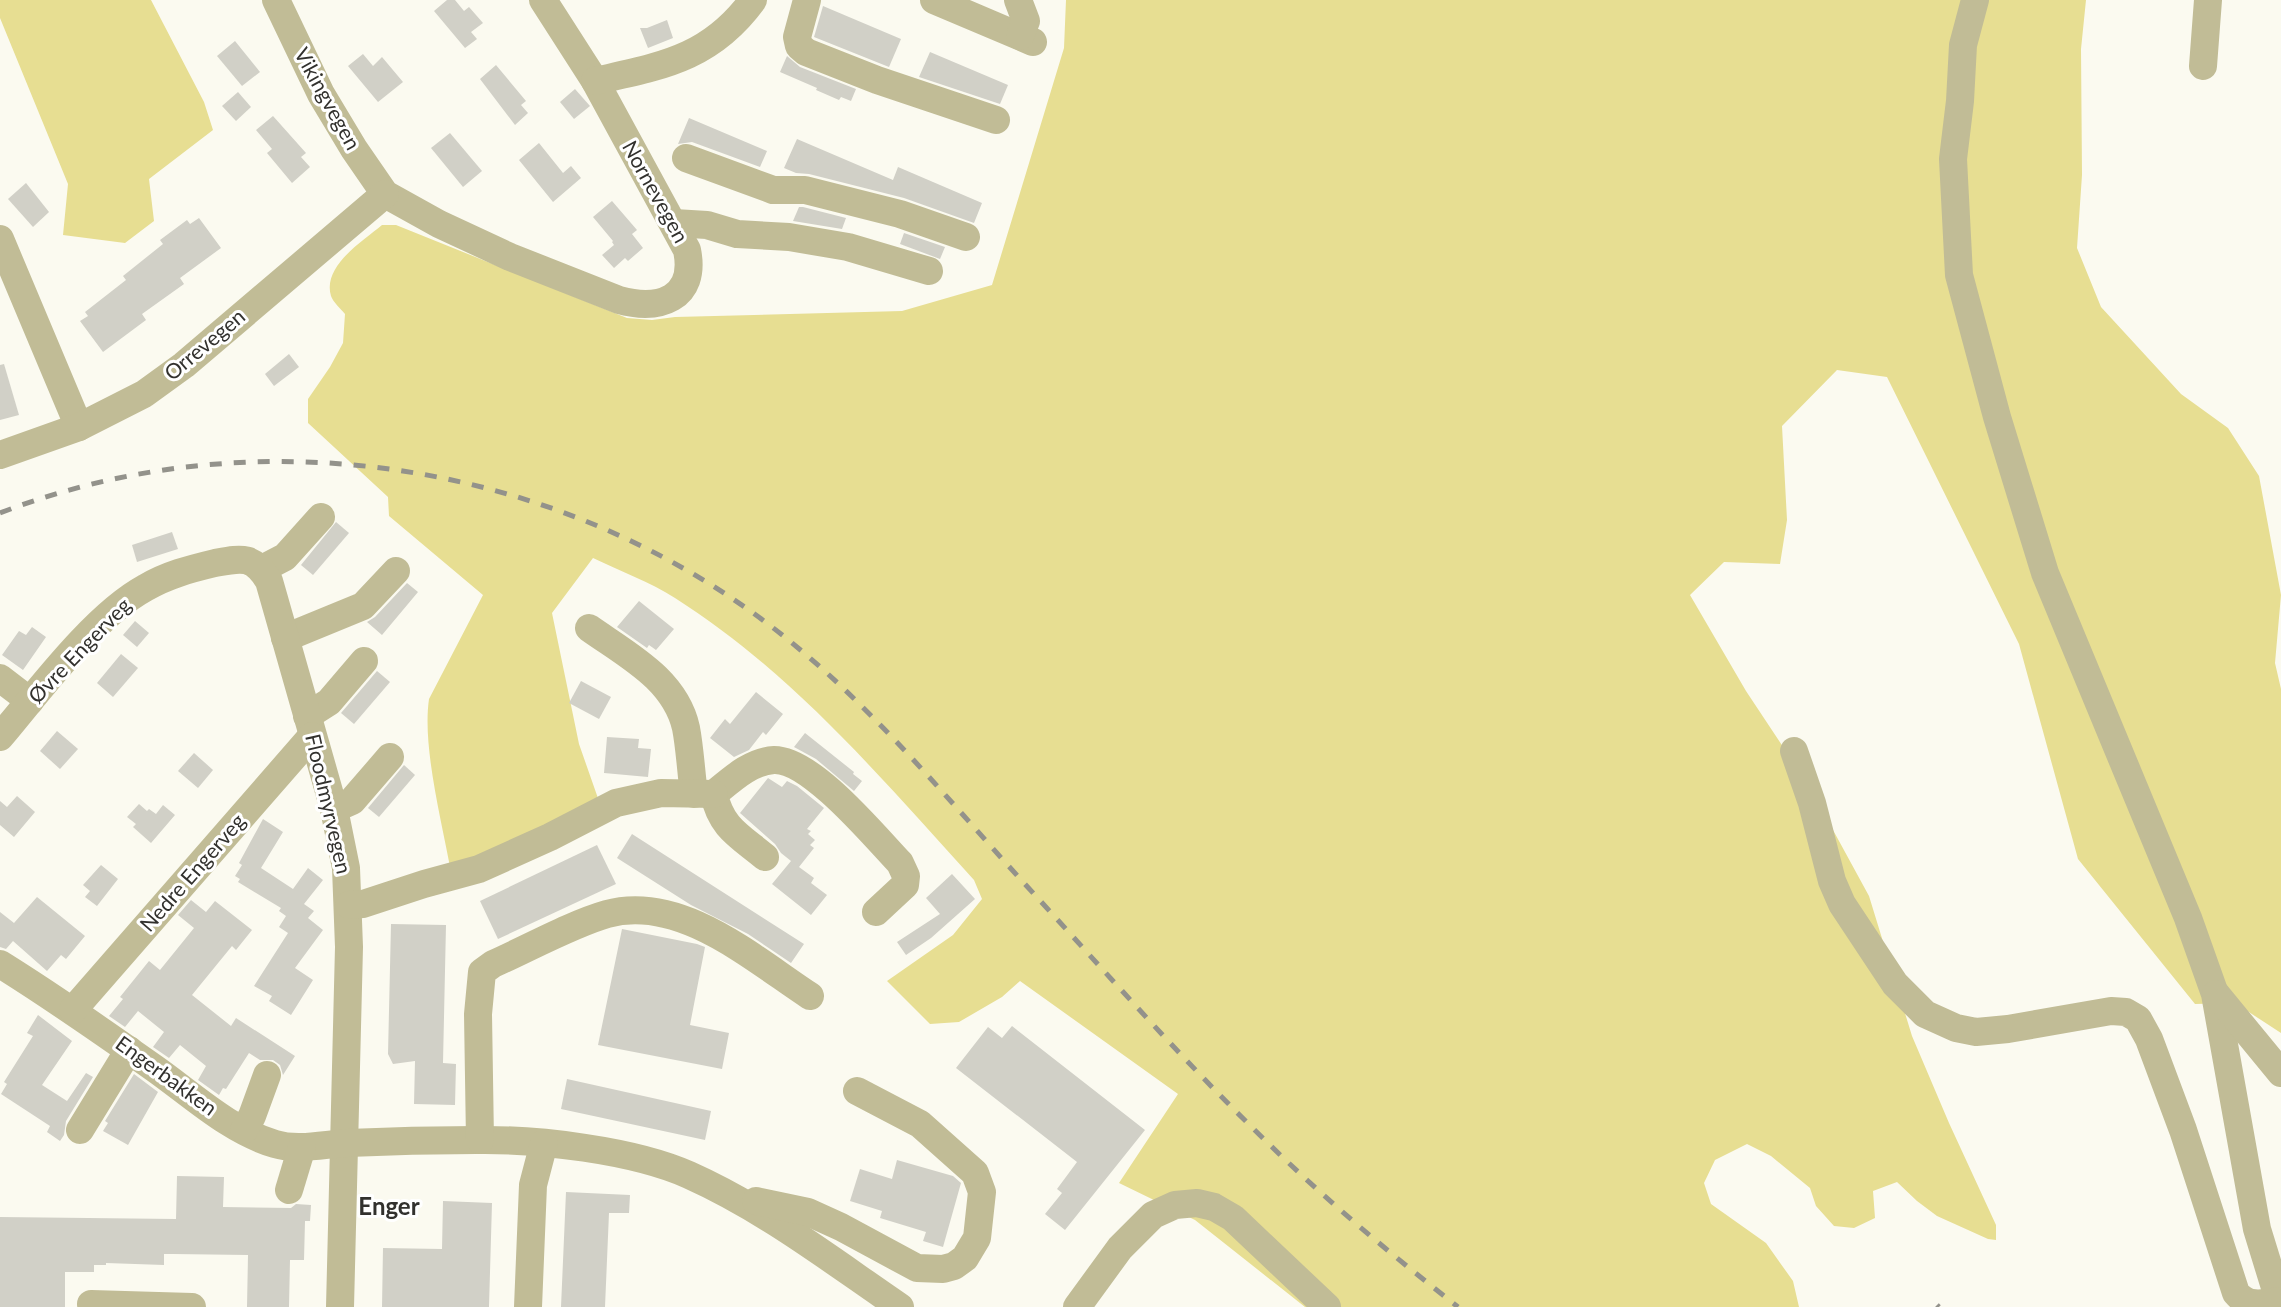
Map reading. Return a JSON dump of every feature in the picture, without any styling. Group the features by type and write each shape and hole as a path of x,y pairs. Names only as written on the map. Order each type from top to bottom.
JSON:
{"street":[{"name":"Vikingvegen","path":"276,0 321,94 385,194"},
{"name":"Nornevegen","path":"385,194 439,224 510,257 635,305 663,302 683,288 691,266 687,250 674,223 595,81 542,0"},
{"path":"595,81 686,58 714,40 753,0"},
{"path":"807,0 797,37 799,46 806,52 877,80 996,120"},
{"path":"934,0 1026,39 1026,21 1018,0"},
{"path":"1794,751 1812,803 1832,881 1842,904 1895,984 1925,1014 1956,1028 1976,1032 2110,1011 2126,1012 2138,1019 2149,1039 2183,1130 2236,1293 2251,1304 2280,1304 2257,1229 2216,994 2188,918 2045,573 1997,417 1959,275 1953,159 1963,45 1975,0"},
{"path":"2203,66 2208,0"},
{"path":"686,158 773,190 805,190 900,214 966,237"},
{"path":"765,234 773,190"},
{"name":"Orrevegen","path":"0,455 79,427 144,394 184,365 385,194"},
{"path":"848,247 900,214"},
{"path":"674,223 707,225 737,234 765,234 848,247 929,271"},
{"path":"0,239 79,427"},
{"path":"257,565 285,557 321,517"},
{"name":"Øvre Engerveg","path":"0,737 106,618 143,589 192,568 236,558 257,565"},
{"name":"Floodmyrvegen","path":"257,565 269,581 334,809 346,867 349,905 340,1307"},
{"path":"285,638 363,606 396,571"},
{"path":"589,628 659,678 674,698 686,726 704,794 726,825 765,857"},
{"name":"Nedre Engerveg","path":"73,1010 364,662"},
{"path":"0,678 30,701"},
{"path":"334,809 352,801 390,757"},
{"path":"349,905 363,904 479,869 616,803 661,793 704,794 760,763 773,760 789,761 833,793 900,863 906,876 905,885 876,912"},
{"path":"480,1140 478,1014 482,972 493,964 586,922 628,910 665,912 718,936 810,996"},
{"name":"Engerbakken","path":"0,964 73,1010 244,1130 275,1144 302,1147 345,1143"},
{"path":"2216,994 2281,1073"},
{"path":"80,1130 129,1050"},
{"path":"244,1130 267,1075"},
{"path":"729,1195 808,1212 917,1268 943,1269 954,1266 965,1258 977,1238 982,1192 975,1173 920,1124 857,1091"},
{"path":"345,1143 480,1140 544,1143 645,1161 687,1174 729,1195 781,1225 900,1307"},
{"path":"528,1307 533,1185 544,1143"},
{"path":"289,1190 302,1147"},
{"path":"1077,1307 1120,1248 1153,1215 1175,1205 1196,1203 1214,1207 1233,1218 1327,1307"},
{"path":"91,1304 192,1307"}],"shaded area":[{"path":"0,0 151,0 204,102 213,130 149,179 154,221 125,243 63,235 68,184 0,18"},
{"path":"1066,0 2086,0 2081,49 2082,175 2077,248 2101,307 2181,394 2228,428 2259,476 2281,595 2275,663 2281,689 2281,1033 2235,1003 2195,1004 2078,859 2019,644 1887,377 1837,370 1782,426 1787,520 1780,564 1724,562 1690,595 1746,691 1809,786 1869,896 1912,1036 1996,1225 1996,1240 1937,1216 1897,1182 1873,1191 1875,1218 1854,1228 1834,1226 1816,1206 1810,1188 1771,1156 1747,1144 1715,1160 1704,1183 1711,1204 1766,1243 1793,1281 1799,1307 1305,1307 1195,1220 1119,1183 1178,1094 1020,981 1002,997 959,1022 930,1024 887,981 953,935 982,899 974,880 834,729 758,659 675,598 593,558 552,613 579,744 600,804 451,872 428,739 429,699 483,595 389,516 388,497 308,423 308,399 343,343 345,314 332,298 330,285 332,274 338,265 382,225 396,225 627,318 652,320 675,317 902,311 992,285 1064,48"}],"building":[{"path":"447,0 455,0 464,11 469,7 483,23 471,32 477,39 465,48 434,11"},
{"path":"823,6 901,39 889,67 814,37"},
{"path":"667,20 673,38 648,48 640,28"},
{"path":"235,41 260,72 242,86 217,56"},
{"path":"930,52 1008,85 1000,104 919,77"},
{"path":"363,54 373,66 382,57 403,82 378,102 348,66"},
{"path":"787,56 800,67 856,89 851,101 841,97 839,100 780,72"},
{"path":"496,65 526,101 521,105 528,113 515,125 480,79"},
{"path":"575,89 590,106 574,119 560,102"},
{"path":"238,92 251,107 236,121 222,106"},
{"path":"273,116 306,153 301,157 310,167 292,183 267,153 272,149 256,130"},
{"path":"689,118 767,151 760,167 692,142 678,144"},
{"path":"450,133 482,171 463,187 431,148"},
{"path":"797,139 893,180 898,167 982,203 974,223 904,198 784,168"},
{"path":"539,143 563,173 571,166 581,178 553,202 519,160"},
{"path":"26,183 49,212 33,227 8,199"},
{"path":"612,201 637,230 632,234 643,248 628,261 625,258 614,268 602,255 614,245 613,241 593,217"},
{"path":"799,207 846,218 842,229 793,221"},
{"path":"199,218 221,248 180,278 184,284 142,314 146,320 103,352 80,321 88,316 85,312 126,280 123,276 163,244 160,240 187,220 190,224"},
{"path":"904,233 945,247 940,259 900,244"},
{"path":"289,354 299,367 274,386 265,374"},
{"path":"4,364 19,415 0,420 0,365"},
{"path":"336,522 349,533 313,575 301,565"},
{"path":"172,532 178,549 137,562 132,545"},
{"path":"407,583 418,592 382,635 367,622"},
{"path":"639,601 674,629 656,650 649,645 647,648 617,627"},
{"path":"135,621 149,633 137,647 123,635"},
{"path":"32,627 46,637 23,670 2,655 19,631 26,635"},
{"path":"121,654 138,668 113,697 97,683"},
{"path":"377,671 390,682 354,724 341,713"},
{"path":"581,681 611,697 599,719 569,703"},
{"path":"756,692 783,714 766,735 763,732 749,750 734,757 710,738 725,719 730,724"},
{"path":"57,731 78,749 60,769 40,751"},
{"path":"805,733 862,781 854,791 816,759 794,747"},
{"path":"607,737 639,739 638,748 651,749 648,777 604,773"},
{"path":"194,753 213,770 198,788 178,771"},
{"path":"404,765 415,775 379,817 368,808"},
{"path":"768,778 782,787 787,781 797,786 824,808 807,829 811,831 808,834 815,840 810,845 814,848 799,867 814,878 811,883 827,895 811,915 772,884 791,861 740,813"},
{"path":"17,796 35,812 14,837 0,825 0,801 7,807"},
{"path":"139,804 156,814 163,805 175,815 151,843 133,827 136,824 127,817"},
{"path":"263,819 283,832 261,868 293,889 308,868 323,880 304,904 314,911 308,918 323,930 295,968 313,980 291,1015 269,1001 272,996 254,986 288,933 279,927 286,916 279,911 281,908 238,882 240,879 235,876 242,865 239,863"},
{"path":"632,834 804,944 791,963 748,934 691,905 617,858"},
{"path":"597,845 616,884 498,939 480,901"},
{"path":"101,865 118,879 97,906 85,897 90,891 83,885"},
{"path":"952,874 975,899 931,938 906,955 897,942 940,914 926,898"},
{"path":"37,897 85,936 66,959 61,955 47,971 13,941 6,949 0,947 0,912 14,923"},
{"path":"191,900 206,912 215,901 252,930 236,950 232,946 192,995 231,1026 236,1018 295,1056 283,1075 280,1065 273,1060 260,1060 249,1053 226,1089 223,1088 219,1095 198,1080 206,1066 180,1045 169,1058 153,1047 164,1032 138,1011 125,1027 109,1016 123,999 120,997 149,961 160,970 194,928 178,915"},
{"path":"391,924 446,925 443,1063 456,1064 455,1105 414,1104 415,1061 393,1064 388,1054"},
{"path":"622,929 705,947 690,1025 729,1033 722,1069 598,1045"},
{"path":"38,1015 72,1041 42,1085 67,1101 86,1073 93,1077 66,1121 64,1135 60,1141 47,1132 50,1126 1,1094 7,1084 4,1082 33,1036 27,1033"},
{"path":"1012,1026 1145,1130 1065,1230 1045,1214 1062,1193 1057,1189 1077,1162 956,1068 988,1027 1002,1038"},
{"path":"134,1074 158,1092 128,1145 103,1131 108,1123 105,1121"},
{"path":"567,1079 711,1111 705,1140 561,1109"},
{"path":"897,1160 953,1176 961,1183 943,1247 923,1241 926,1232 880,1218 882,1211 850,1201 860,1169 892,1179"},
{"path":"177,1176 224,1177 223,1207 291,1208 296,1204 311,1205 310,1221 305,1221 304,1260 290,1260 289,1307 247,1307 248,1255 164,1254 164,1265 106,1263 94,1265 94,1272 65,1272 65,1307 0,1307 0,1217 176,1219"},
{"path":"566,1192 630,1195 629,1213 609,1213 605,1307 561,1307"},
{"path":"443,1201 492,1203 489,1307 382,1307 383,1248 442,1249"}],"railway":[{"path":"0,513 98,483 198,466 300,462 401,471 500,492 596,525 687,570 772,627 840,685 903,749 1236,1112 1337,1207 1458,1307"}],"district":[{"name":"Enger","path":"389,1207"}]}
